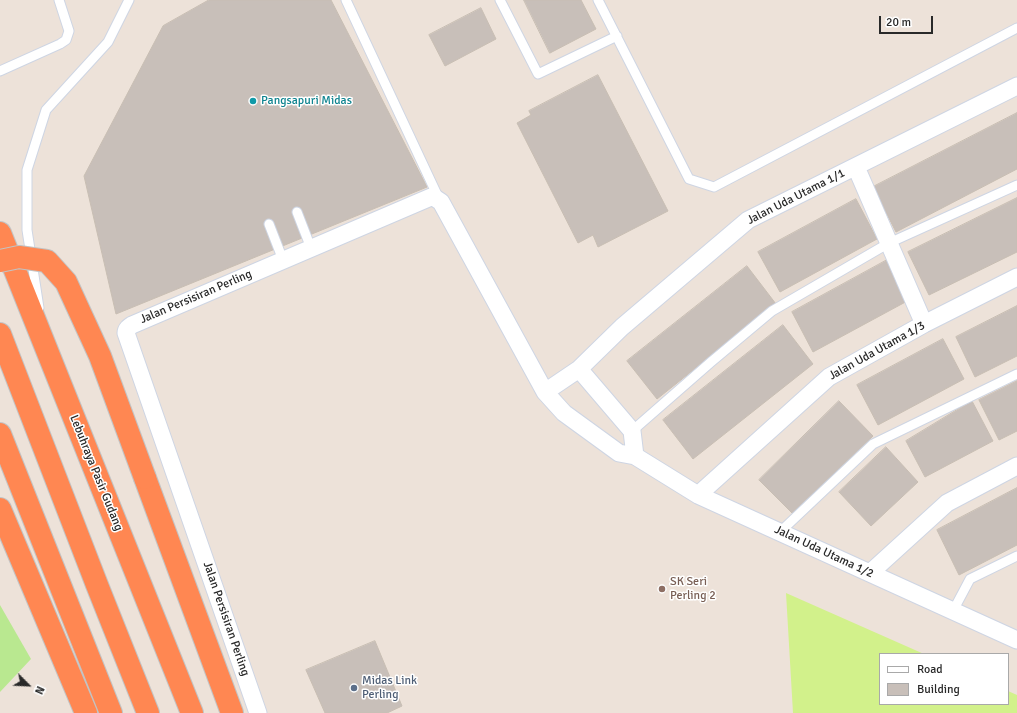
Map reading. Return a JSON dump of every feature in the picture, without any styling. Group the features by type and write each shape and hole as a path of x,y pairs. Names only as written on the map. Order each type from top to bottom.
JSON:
{"highway":[{"name":"Lebuhraya Pasir Gudang","path":"0,233 192,713"},
{"path":"0,261 19,257 47,261 66,282 100,356 232,713"},
{"path":"0,334 148,713"},
{"path":"0,434 111,713"},
{"path":"0,509 86,713"}],"street":[{"name":"Jalan Uda Utama 1/1","path":"545,392 579,369 622,327 748,220 1017,86"},
{"path":"856,167 924,324"},
{"name":"Jalan Persisiran Perling","path":"258,713 126,331 132,325 426,199 431,197 441,202"},
{"path":"441,202 545,392"},
{"name":"Jalan Uda Utama 1/3","path":"698,495 829,377 924,324 1017,277"},
{"path":"579,369 632,431 635,456"},
{"name":"Jalan Uda Utama 1/2","path":"545,392 564,412 619,453 635,456 698,495 1017,640"},
{"path":"870,573 947,503 1017,466"}],"lane":[{"path":"0,71 66,40 69,31 59,0"},
{"path":"44,344 27,230 27,170 46,110 108,42 129,0"},
{"path":"346,0 441,202"},
{"path":"500,0 538,74 616,36"},
{"path":"598,0 689,179 714,187 1017,28"},
{"path":"632,431 772,311 889,243 1017,185"},
{"path":"297,212 311,248"},
{"path":"269,224 284,260"},
{"path":"780,532 873,444 1017,374"},
{"path":"953,611 970,579 1017,556"}],"green space":[{"path":"786,593 922,653 879,653 879,705 1009,705 1009,691 1017,695 1017,713 793,713"},
{"path":"0,605 31,659 0,692"}],"building":[{"name":"Pangsapuri Midas","path":"209,0 331,0 427,187 116,314 84,176 163,26"},
{"path":"524,0 581,0 596,29 550,53"},
{"path":"481,8 496,39 445,66 429,35"},
{"path":"598,75 668,211 598,247 593,235 578,243 517,123 531,115 529,111"},
{"path":"1017,113 1017,169 896,232 873,187"},
{"path":"1017,198 1017,252 929,295 908,252"},
{"path":"856,199 877,239 780,292 758,252"},
{"path":"889,259 911,299 813,352 792,312"},
{"path":"747,266 776,304 657,399 627,361"},
{"path":"1017,306 1017,356 975,377 956,337"},
{"path":"783,325 813,364 693,459 663,420"},
{"path":"943,339 964,379 878,425 857,385"},
{"path":"1017,381 1017,431 999,440 979,400"},
{"path":"839,401 873,436 793,514 759,480"},
{"path":"972,401 993,441 925,477 906,441"},
{"path":"886,447 918,482 871,526 839,492"},
{"path":"1017,488 1017,545 959,575 937,530"},
{"name":"Midas Link Perling","path":"375,641 402,706 387,713 325,713 306,670"}],"place":[{"name":"Pangsapuri Midas","path":"253,101"},
{"name":"SK Seri Perling 2","path":"662,589"},
{"name":"Midas Link Perling","path":"354,688"}]}
